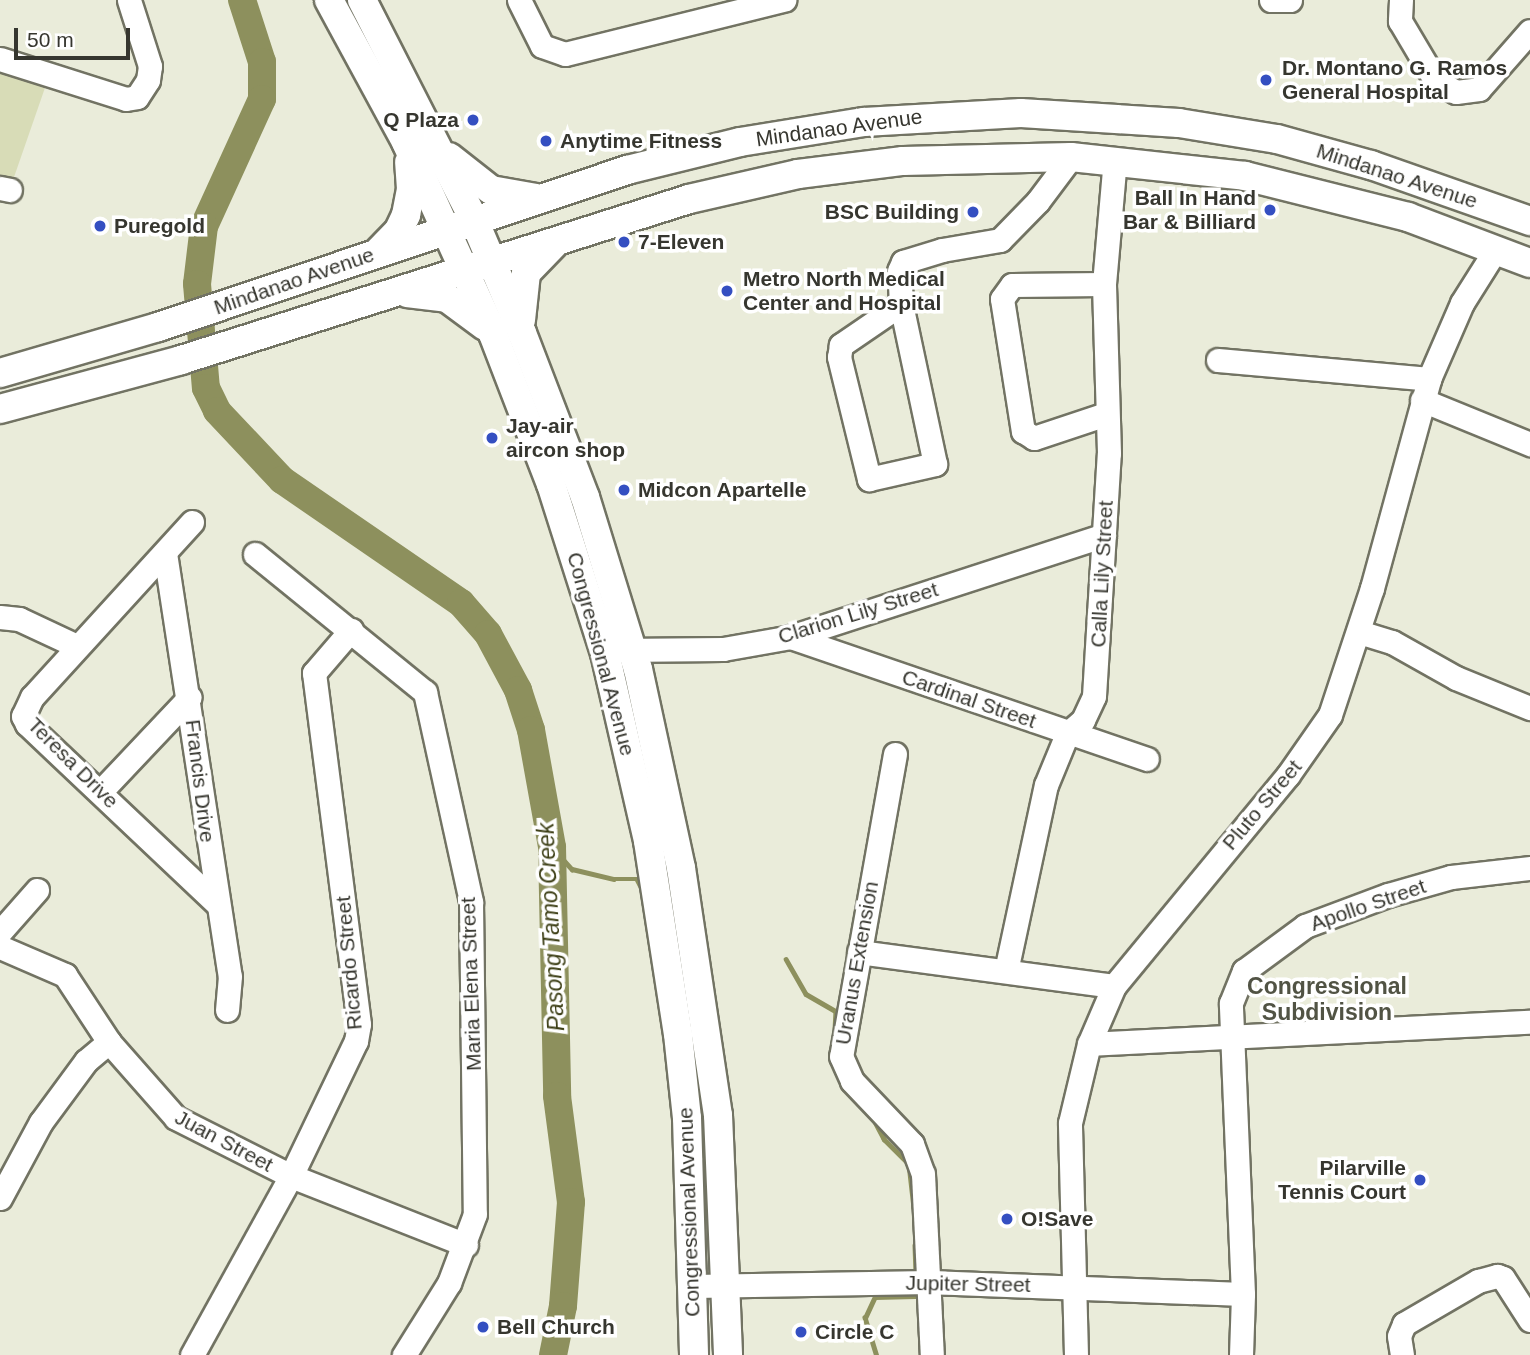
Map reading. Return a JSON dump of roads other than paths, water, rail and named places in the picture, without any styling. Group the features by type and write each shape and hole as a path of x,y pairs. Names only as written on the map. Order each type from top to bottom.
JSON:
{"main road":[{"name":"Congressional Avenue","path":"329,0 474,220 522,333 586,497 618,650 664,937 687,1118 694,1355"},
{"name":"Congressional Avenue","path":"362,0 417,137 445,230 494,334 618,650 671,814 691,923 718,1115 728,1286 728,1355"},
{"name":"Mindanao Avenue","path":"0,373 180,320 474,220 683,155 864,122 1021,113 1179,123 1277,139 1371,165 1530,221"},
{"path":"1172,165 1179,123"},
{"path":"377,253 399,230 409,206 417,137 482,186 506,195 546,198"},
{"name":"Mindanao Avenue","path":"0,409 181,360 689,199 798,174 916,160 1071,157 1172,165 1318,191 1496,249 1530,263"},
{"path":"522,333 520,296 526,273 541,253 569,236"},
{"path":"390,294 447,298 471,312 494,334"}],"street":[{"path":"0,59 126,99 137,97 148,80 149,66 129,0"},
{"path":"519,0 542,46 565,54 701,9 784,0"},
{"path":"1271,0 1290,0"},
{"path":"1393,2 1400,21 1435,80 1456,92 1479,89 1530,31"},
{"path":"901,304 846,337 841,345 839,357 869,479 935,464 901,304 899,271 903,262 942,250 1000,240 1038,201 1071,157"},
{"name":"Calla Lily Street","path":"1006,971 1046,785 1067,734 1083,720 1094,696 1104,535 1107,414 1104,284 1115,159"},
{"name":"Pluto Street","path":"1076,1355 1070,1123 1089,1044 1114,986 1313,742 1330,715 1359,632 1425,390 1462,303 1496,249"},
{"path":"1104,284 1012,285 1002,299 1023,431 1034,438 1107,414"},
{"path":"1218,360 1425,390 1530,444"},
{"name":"Teresa Drive","path":"192,522 25,705 23,716 27,724 101,791 216,903"},
{"name":"Clarion Lily Street","path":"618,650 723,649 791,637 1104,535"},
{"name":"Francis Drive","path":"165,553 190,697 216,903 230,976 227,1010"},
{"name":"Maria Elena Street","path":"255,554 425,692 471,902 477,1197 466,1245 436,1307 404,1355"},
{"path":"0,617 19,620 77,646"},
{"name":"Ricardo Street","path":"192,1355 291,1176 340,1075 359,1024 314,673 351,631"},
{"path":"1359,632 1392,642 1455,678 1530,708"},
{"name":"Cardinal Street","path":"791,637 1067,734 1147,759"},
{"path":"101,791 190,697"},
{"name":"Uranus Extension","path":"895,754 841,1062 852,1081 880,1105 912,1144 923,1174 928,1208 932,1355"},
{"name":"Apollo Street","path":"1241,1355 1243,1294 1231,1003 1244,971 1306,926 1451,877 1530,868"},
{"path":"0,932 37,890"},
{"name":"Juan Street","path":"0,947 65,975 109,1042 176,1118 291,1176 466,1245"},
{"path":"859,951 1114,986"},
{"path":"1089,1044 1530,1022"},
{"path":"0,1198 41,1122 86,1061 109,1042"},
{"path":"1402,1355 1399,1336 1404,1324 1478,1282 1497,1276 1503,1278 1530,1320"},
{"name":"Jupiter Street","path":"694,1286 929,1282 1243,1294"}],"waterway":[{"name":"Pasong Tamo Creek","path":"242,0 262,62 262,99 204,226 197,284 206,388 217,411 282,480 461,603 488,634 518,690 531,730 552,847 557,1096 571,1202 563,1306 553,1355"},
{"path":"552,847 572,869 614,879 637,879 644,893"},
{"path":"786,959 806,994 836,1011 835,1028"},
{"path":"873,1118 884,1139 909,1164 914,1208"},
{"path":"915,1245 916,1275"},
{"path":"876,1355 865,1318 875,1297 915,1296"}],"place":[{"name":"Dr. Montano G. Ramos General Hospital","path":"1266,80"},
{"name":"Q Plaza","path":"473,120"},
{"name":"Anytime Fitness","path":"546,141"},
{"name":"Ball In Hand Bar & Billiard","path":"1270,210"},
{"name":"BSC Building","path":"973,212"},
{"name":"Puregold","path":"100,226"},
{"name":"7-Eleven","path":"624,242"},
{"name":"Metro North Medical Center and Hospital","path":"727,291"},
{"name":"Jay-air aircon shop","path":"492,438"},
{"name":"Midcon Apartelle","path":"624,490"},
{"name":"Pilarville Tennis Court","path":"1420,1180"},
{"name":"O!Save","path":"1007,1219"},
{"name":"Bell Church","path":"483,1327"},
{"name":"Circle C","path":"801,1332"}],"district":[{"name":"Congressional Subdivision","path":"1327,999"}]}
